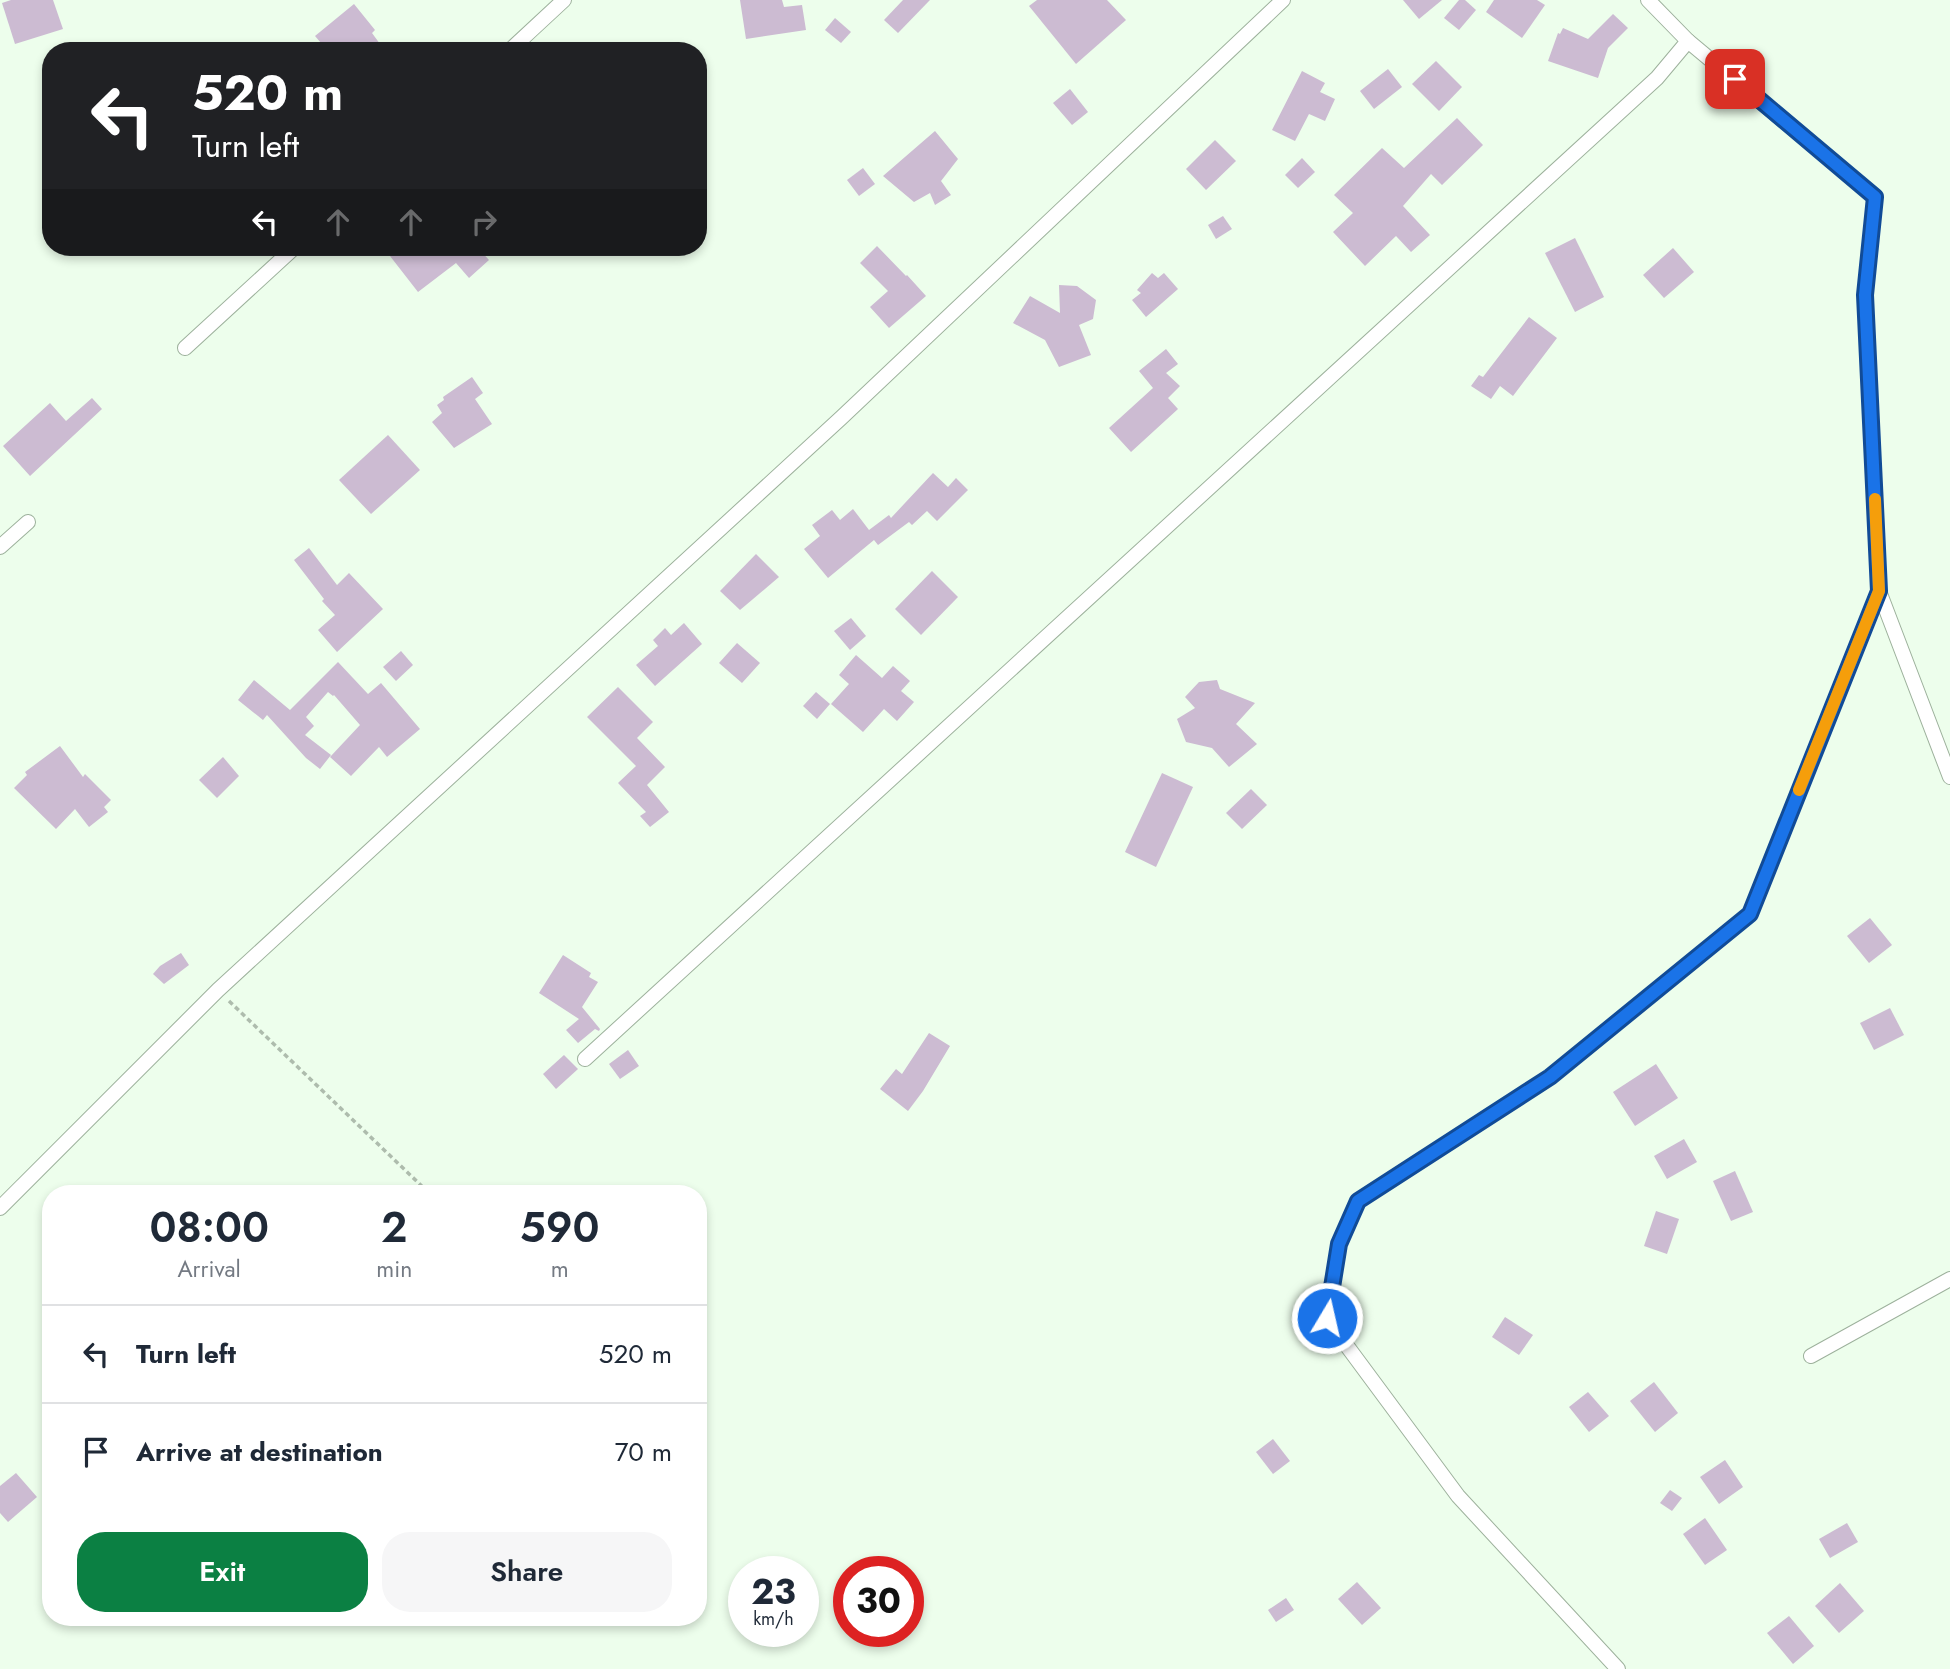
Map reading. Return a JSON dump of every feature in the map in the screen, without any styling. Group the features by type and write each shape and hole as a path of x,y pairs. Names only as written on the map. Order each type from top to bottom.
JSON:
{"street":[{"path":"519,42 564,0"},
{"path":"0,1208 218,990 831,428 1283,0"},
{"path":"1648,0 1688,41 1875,197 1865,295 1879,591 1950,777"},
{"path":"585,1059 1657,78 1688,41"},
{"path":"185,348 285,256"},
{"path":"0,547 28,522"},
{"path":"1618,1669 1458,1496 1327,1318 1339,1244 1358,1201 1550,1077 1750,914 1879,591"},
{"path":"1811,1356 1950,1279"}],"path":[{"path":"218,990 421,1185"}],"building":[{"path":"11,0 53,0 63,29 15,44 2,3"},
{"path":"740,0 782,0 784,7 802,5 806,30 746,39"},
{"path":"903,0 930,0 898,33 884,20"},
{"path":"1037,0 1107,0 1126,20 1076,64 1029,6"},
{"path":"1403,0 1442,0 1419,19"},
{"path":"1459,0 1465,0 1476,10 1459,30 1444,18"},
{"path":"1494,0 1537,0 1545,5 1522,38 1486,12"},
{"path":"354,4 375,30 372,33 379,42 320,42 315,36"},
{"path":"1613,14 1628,28 1608,48 1598,78 1548,61 1558,33 1560,34 1563,28 1588,39"},
{"path":"835,18 851,32 841,43 825,30"},
{"path":"1436,61 1462,87 1439,111 1412,84"},
{"path":"1388,69 1402,87 1374,109 1360,91"},
{"path":"1302,71 1325,83 1320,92 1335,99 1325,121 1309,114 1295,141 1272,130"},
{"path":"1070,89 1088,112 1072,125 1053,103"},
{"path":"1457,118 1483,145 1442,185 1431,174 1403,206 1430,235 1411,252 1396,236 1365,266 1333,232 1353,213 1334,195 1382,148 1404,168"},
{"path":"935,131 958,159 941,181 951,195 935,205 930,193 914,202 883,176"},
{"path":"1215,140 1236,161 1206,190 1186,169"},
{"path":"1302,158 1315,172 1298,188 1285,175"},
{"path":"863,168 875,184 859,196 847,180"},
{"path":"1223,216 1232,229 1216,239 1208,225"},
{"path":"1575,238 1604,297 1575,312 1545,253"},
{"path":"877,246 926,296 889,328 870,307 888,291 860,263"},
{"path":"1673,248 1694,272 1664,298 1643,275"},
{"path":"390,256 485,256 489,260 469,278 456,263 418,292"},
{"path":"1152,273 1158,278 1164,273 1178,289 1146,317 1132,300 1141,293 1137,290"},
{"path":"1059,285 1077,286 1096,300 1093,319 1079,325 1091,355 1059,367 1045,340 1013,323 1030,296 1060,313"},
{"path":"1529,317 1557,338 1513,396 1500,386 1491,399 1471,386 1479,375 1483,377"},
{"path":"1166,349 1178,364 1166,373 1180,386 1168,398 1178,409 1131,452 1109,428 1153,388 1139,371"},
{"path":"472,377 483,393 475,399 492,424 454,448 432,422 442,413 437,405 444,400 443,397"},
{"path":"92,398 102,409 30,476 3,446 50,403 66,421"},
{"path":"388,435 420,470 371,514 339,480"},
{"path":"933,473 948,487 956,478 968,490 937,521 927,511 912,525 909,522 878,545 874,540 828,578 804,549 820,536 812,525 832,510 840,520 853,509 869,530 889,515 891,518"},
{"path":"309,548 337,585 349,573 383,609 337,652 318,630 335,615 294,560"},
{"path":"756,554 779,577 740,610 720,591"},
{"path":"932,571 958,597 921,635 895,609"},
{"path":"851,618 866,636 850,650 834,631"},
{"path":"684,623 702,644 655,686 636,665 658,646 653,640 665,628 671,635"},
{"path":"737,643 760,663 742,683 719,663"},
{"path":"401,651 413,665 396,681 383,667"},
{"path":"856,655 882,678 893,666 910,681 901,691 914,702 897,721 884,709 863,732 831,704 849,684 839,675"},
{"path":"338,662 368,694 381,683 420,729 387,757 379,747 351,776 330,757 360,725 334,695 328,692 306,717 314,726 305,735 331,755 320,769 306,758 267,715 263,720 238,700 254,680 290,710"},
{"path":"1217,680 1220,689 1255,703 1236,724 1257,744 1229,767 1212,748 1186,742 1177,719 1195,708 1185,697 1199,682"},
{"path":"618,687 653,722 637,738 665,767 647,785 669,812 650,827 640,816 646,812 618,783 636,766 587,717"},
{"path":"816,692 830,704 817,719 803,706"},
{"path":"60,746 83,777 85,774 111,800 104,807 108,812 89,827 75,809 56,829 14,788 27,775 25,772"},
{"path":"223,757 239,776 217,798 199,780"},
{"path":"1162,773 1193,787 1156,867 1125,852"},
{"path":"1251,789 1267,805 1242,829 1226,813"},
{"path":"1870,918 1892,945 1869,963 1847,936"},
{"path":"181,953 189,965 164,984 153,974 160,966"},
{"path":"563,955 591,973 589,977 598,982 582,1007 600,1029 595,1029 578,1043 566,1030 579,1019 539,993"},
{"path":"1890,1008 1904,1035 1874,1050 1860,1023"},
{"path":"929,1033 950,1046 908,1111 880,1089 896,1069 902,1074"},
{"path":"628,1050 639,1066 620,1079 609,1064"},
{"path":"564,1055 578,1069 556,1089 543,1074"},
{"path":"1656,1064 1678,1098 1635,1126 1613,1092"},
{"path":"1684,1139 1697,1162 1667,1179 1654,1156"},
{"path":"1735,1171 1753,1212 1731,1221 1713,1181"},
{"path":"1656,1211 1679,1219 1667,1254 1644,1246"},
{"path":"1505,1317 1533,1335 1519,1355 1492,1337"},
{"path":"1654,1382 1678,1413 1655,1432 1630,1401"},
{"path":"1588,1392 1609,1416 1589,1432 1569,1407"},
{"path":"1273,1439 1290,1461 1273,1474 1256,1452"},
{"path":"1725,1460 1743,1487 1719,1504 1700,1477"},
{"path":"16,1473 37,1497 8,1522 0,1513 0,1486"},
{"path":"1670,1490 1682,1498 1672,1511 1660,1503"},
{"path":"1705,1518 1727,1550 1705,1565 1683,1534"},
{"path":"1847,1523 1858,1542 1830,1558 1819,1539"},
{"path":"1357,1582 1381,1608 1362,1625 1338,1599"},
{"path":"1840,1583 1864,1611 1839,1633 1815,1606"},
{"path":"1286,1598 1294,1610 1276,1622 1268,1610"},
{"path":"1789,1616 1814,1646 1793,1664 1767,1633"}],"slow traffic":[{"path":"1799,790 1879,591 1875,499"}],"route":[{"path":"1327,1318 1339,1244 1358,1201 1550,1077 1750,914 1879,591 1865,295 1875,197 1735,79"}]}
